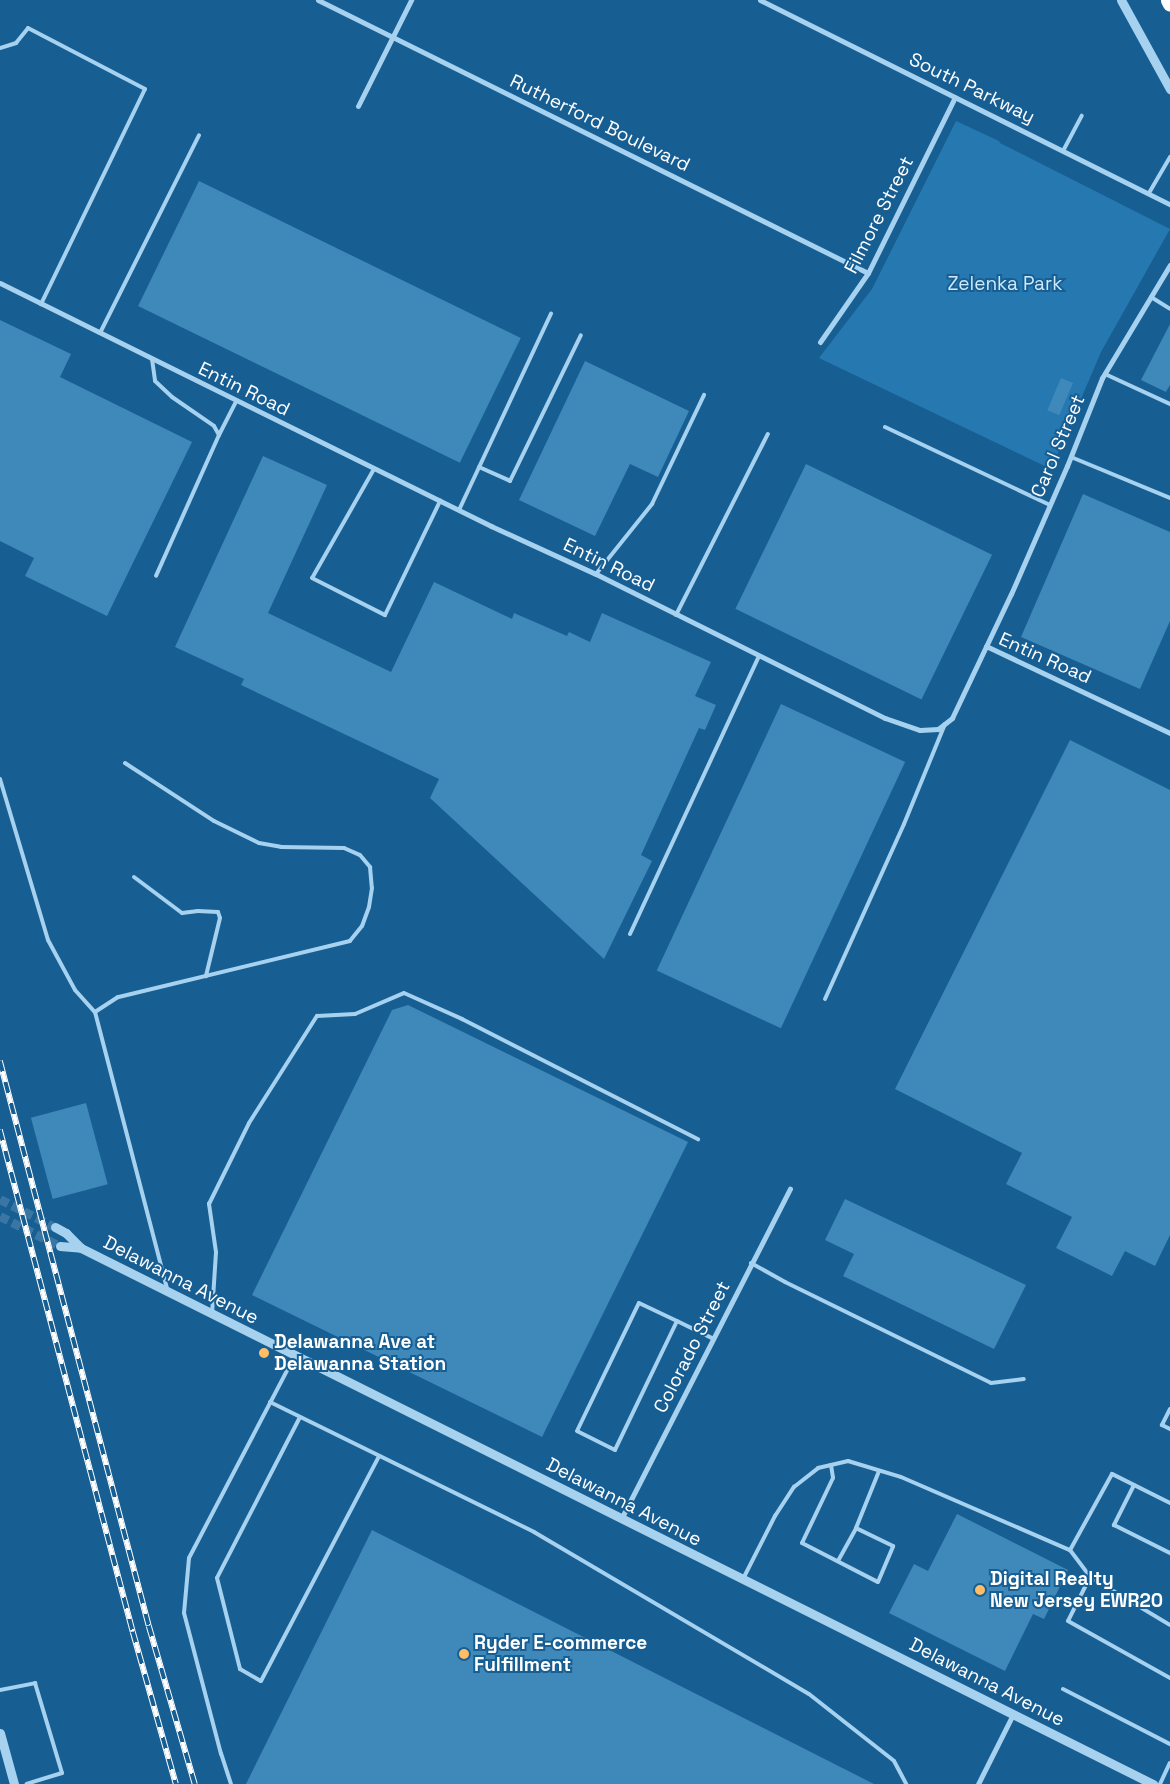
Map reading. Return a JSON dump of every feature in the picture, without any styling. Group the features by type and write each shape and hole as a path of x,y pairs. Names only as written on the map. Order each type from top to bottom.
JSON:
{"highway":[{"path":"1168,0 1170,4"}],"street":[{"name":"Rutherford Boulevard","path":"318,0 868,273"},
{"path":"358,106 411,0"},
{"name":"South Parkway","path":"760,0 1170,204"},
{"path":"1121,0 1170,89"},
{"name":"Filmore Street","path":"820,342 868,273 955,96"},
{"name":"Carol Street","path":"986,646 1050,505 1105,374 1170,265"},
{"name":"Entin Road","path":"0,283 374,469 596,574 885,718 920,730 938,729 952,718 986,646 1170,733"},
{"name":"Colorado Street","path":"621,1519 712,1338 790,1189"},
{"name":"Delawanna Avenue","path":"55,1227 66,1233 81,1248 1153,1784"},
{"name":"Delawanna Avenue","path":"60,1246 81,1248"},
{"path":"978,1784 1013,1714"},
{"path":"0,1733 14,1784"}],"lane":[{"path":"0,48 16,43 28,28 145,89 41,304"},
{"path":"1063,151 1082,116"},
{"path":"100,333 200,135"},
{"path":"1149,193 1170,157"},
{"path":"1151,297 1170,309"},
{"path":"459,510 551,314"},
{"path":"480,467 510,481 581,334"},
{"path":"152,359 154,381 172,397 214,426 219,435"},
{"path":"1105,374 1170,404"},
{"path":"596,574 652,504 704,395"},
{"path":"156,576 236,401"},
{"path":"885,427 1050,505"},
{"path":"676,615 768,434"},
{"path":"1071,456 1170,498"},
{"path":"374,469 312,578 385,615 440,501"},
{"path":"630,934 758,656"},
{"path":"825,998 904,824 945,724"},
{"path":"95,1012 118,997 350,941 362,926 369,907 372,888 370,867 360,855 344,848 281,847 259,843 214,821 125,763"},
{"path":"0,779 48,940 75,990 95,1012 168,1292"},
{"path":"134,876 182,913 198,911 218,912 220,918 206,976"},
{"path":"212,1314 216,1252 209,1204 249,1123 317,1016 355,1014 404,993 462,1019 698,1139"},
{"path":"751,1263 785,1282 991,1383 1024,1379"},
{"path":"677,1321 615,1450 577,1431 639,1303 677,1321 712,1338"},
{"path":"231,1784 221,1754 184,1613 189,1558 295,1355"},
{"path":"270,1402 534,1532 809,1694 894,1761 906,1784"},
{"path":"1170,1409 1162,1425 1170,1429"},
{"path":"300,1417 217,1578 240,1669 261,1681 379,1456"},
{"path":"743,1579 775,1516 794,1487 818,1468 848,1461 900,1477 1070,1550 1090,1577 1170,1625"},
{"path":"832,1465 834,1478 802,1543 878,1582 893,1546 856,1528"},
{"path":"838,1561 856,1528 879,1471"},
{"path":"1070,1550 1112,1474 1170,1503"},
{"path":"1134,1485 1114,1525 1170,1553"},
{"path":"1090,1577 1068,1621 1170,1678"},
{"path":"0,1690 35,1683 62,1773 27,1784"},
{"path":"1064,1689 1170,1744"},
{"path":"1160,1784 1170,1764"}],"green space":[{"name":"Zelenka Park","path":"956,121 999,141 1170,229 1101,352 1051,469 819,358 872,289"}],"building":[{"path":"199,181 521,338 460,463 138,306"},
{"path":"0,320 71,354 60,377 192,442 107,616 25,576 34,558 0,541"},
{"path":"1170,324 1170,385 1166,392 1141,380"},
{"path":"585,361 689,411 658,477 630,464 595,536 519,500"},
{"path":"1061,378 1073,383 1059,415 1047,410"},
{"path":"263,456 327,485 268,613 391,672 434,582 512,619 514,613 567,636 569,632 590,642 602,613 711,662 695,696 716,705 705,730 699,728 641,855 652,861 604,959 430,798 439,779 241,685 244,679 175,647"},
{"path":"806,464 992,555 921,699 735,609"},
{"path":"1083,494 1170,532 1170,621 1140,689 1021,637"},
{"path":"781,704 905,762 781,1028 657,970"},
{"path":"1070,740 1170,790 1170,1235 1155,1266 1125,1251 1112,1276 1056,1248 1072,1217 1006,1184 1022,1153 895,1089"},
{"path":"408,1005 688,1142 542,1437 252,1295 392,1010"},
{"path":"86,1103 108,1184 53,1199 31,1118"},
{"path":"845,1199 1026,1285 994,1349 843,1276 854,1254 825,1240"},
{"name":"Digital Realty New Jersey EWR20","path":"957,1514 1068,1570 1044,1619 1033,1614 1005,1671 889,1613 914,1564 928,1571"},
{"name":"Ryder E-commerce Fulfillment","path":"372,1530 874,1784 246,1784"}],"tunnel":[{"path":"0,1199 55,1227"},
{"path":"0,1216 60,1246"}],"railway":[{"path":"0,1061 149,1626 195,1784"},
{"path":"0,1130 133,1632 176,1784"}],"place":[{"name":"Delawanna Ave at Delawanna Station","path":"264,1353"},
{"name":"Digital Realty New Jersey EWR20","path":"980,1590"},
{"name":"Ryder E-commerce Fulfillment","path":"464,1654"}]}
